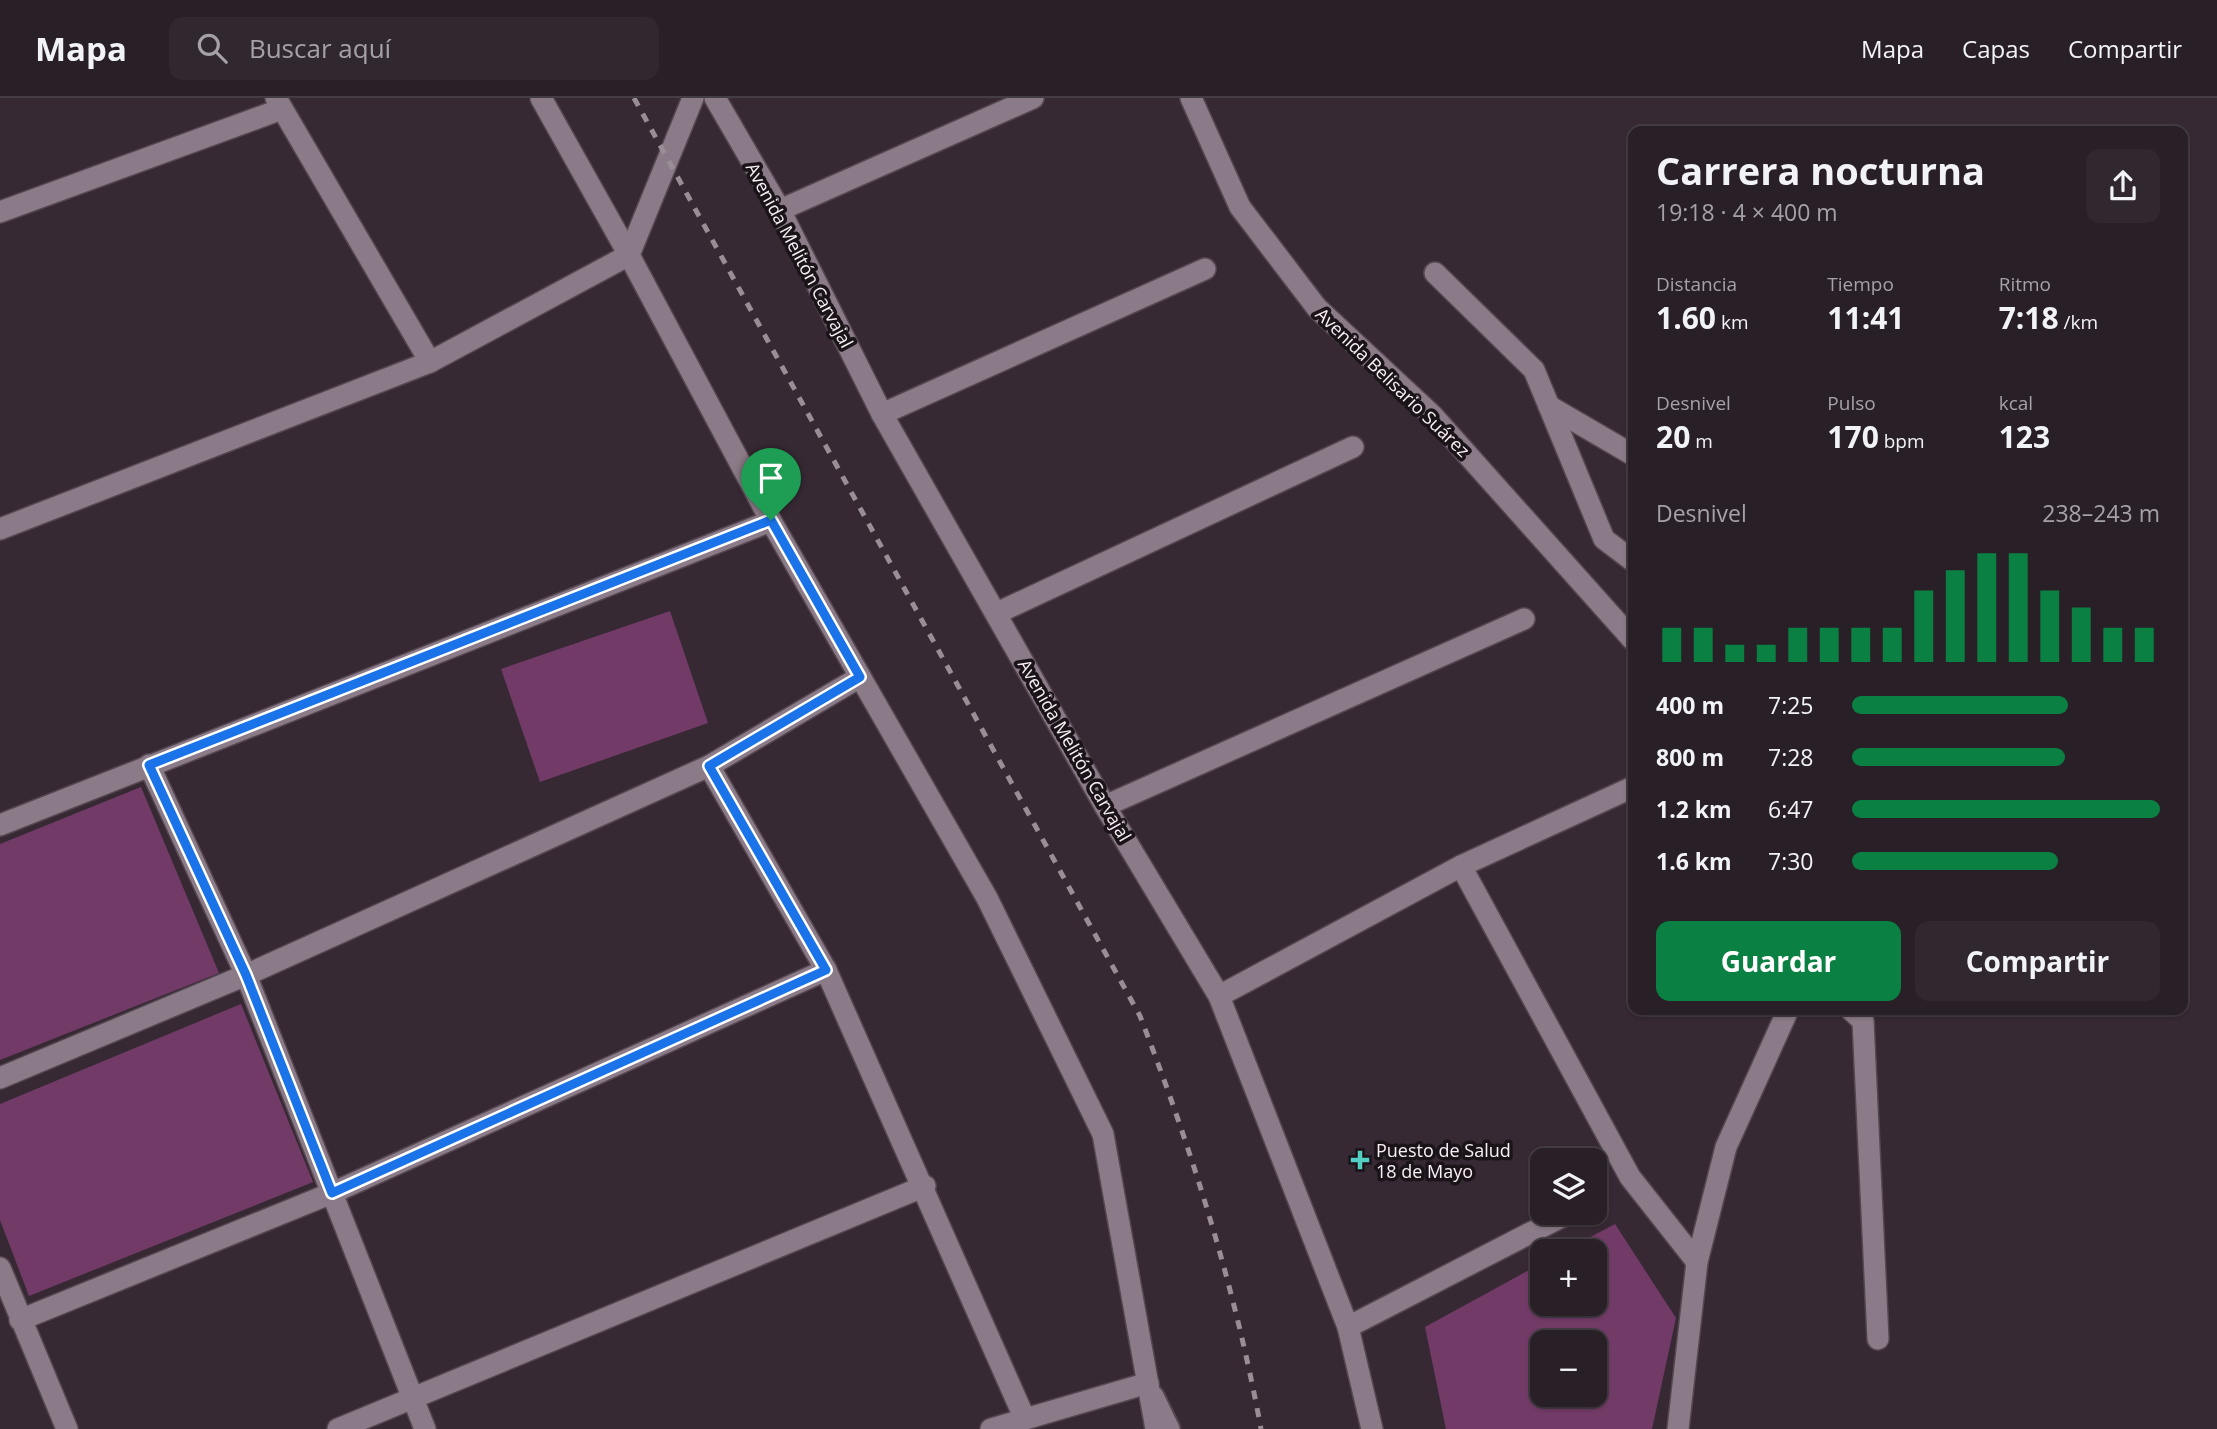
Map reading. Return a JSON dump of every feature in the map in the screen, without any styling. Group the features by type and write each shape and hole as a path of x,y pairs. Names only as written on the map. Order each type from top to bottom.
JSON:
{"street":[{"path":"541,98 629,255 771,520 987,898 1103,1133 1156,1429"},
{"path":"0,529 429,362 629,255 692,98"},
{"name":"Avenida Melitón Carvajal","path":"715,98 780,210 882,414 1105,806 1219,996 1349,1327 1373,1429"},
{"path":"780,210 1032,98"},
{"name":"Avenida Belisario Suárez","path":"1191,98 1240,207 1317,308 1433,416 1628,634"},
{"path":"0,212 279,103 429,362"},
{"path":"882,414 1205,269"},
{"path":"1436,273 1534,370 1604,539 1628,557"},
{"path":"1549,406 1628,452"},
{"path":"997,613 1353,447"},
{"path":"0,825 771,520"},
{"path":"1105,806 1524,620"},
{"path":"0,1078 246,975 709,766 860,677"},
{"path":"149,765 246,975 425,1429"},
{"path":"709,766 826,970 925,1186 1024,1417"},
{"path":"1219,996 1461,866 1628,789"},
{"path":"1461,866 1630,1177 1697,1262"},
{"path":"20,1320 332,1193 826,970"},
{"path":"1678,1429 1697,1262 1726,1147 1786,1015"},
{"path":"1857,1015 1863,1021 1878,1339"},
{"path":"338,1429 925,1186"},
{"path":"1349,1327 1546,1225"},
{"path":"0,1268 67,1429"},
{"path":"991,1429 1024,1417 1148,1383"}],"lane":[{"path":"1148,1383 1170,1429"}],"shaded area":[{"path":"670,611 708,723 540,782 501,669"},
{"path":"141,787 219,973 0,1060 0,844"},
{"path":"241,1004 313,1182 29,1296 0,1220 0,1104"},
{"path":"1615,1224 1676,1318 1652,1429 1446,1429 1425,1327 1530,1270 1530,1316 1607,1316 1607,1239 1587,1239"}],"railway":[{"path":"634,98 1140,1016 1210,1219 1238,1323 1261,1429"}],"place":[{"name":"Puesto de Salud 18 de Mayo","path":"1360,1160"}],"route":[{"path":"771,520 860,677 709,766 826,970 332,1193 246,975 149,765 771,520"}]}
